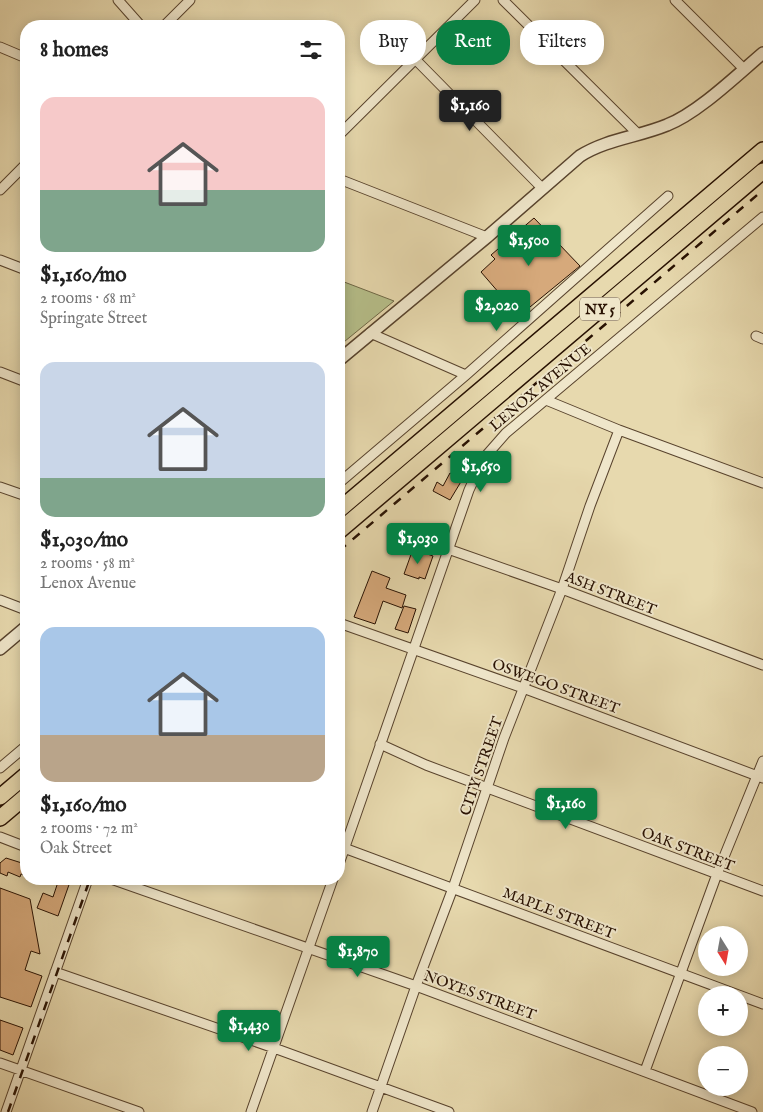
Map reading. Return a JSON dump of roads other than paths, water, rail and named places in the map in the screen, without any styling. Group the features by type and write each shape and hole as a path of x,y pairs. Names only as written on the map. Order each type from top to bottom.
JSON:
{"highway":[{"name":"NY 5","path":"345,505 763,150"},
{"name":"NY 5","path":"345,526 763,171"},
{"path":"0,797 20,780"},
{"path":"0,818 20,801"}],"street":[{"path":"118,0 136,20"},
{"path":"170,20 190,0"},
{"path":"426,49 475,0"},
{"path":"503,0 638,134"},
{"path":"675,0 744,69"},
{"path":"0,47 20,55"},
{"path":"345,355 580,156 593,148 668,125 695,110 763,53"},
{"path":"345,129 410,65"},
{"path":"422,65 542,188"},
{"path":"0,190 20,170"},
{"path":"345,181 486,237"},
{"path":"345,478 466,375 668,196"},
{"name":"LENOX AVENUE","path":"345,845 469,490 484,458 506,433 763,217"},
{"path":"0,260 20,268"},
{"path":"370,333 466,375"},
{"path":"0,372 20,380"},
{"path":"546,400 619,430 763,484"},
{"name":"CITY STREET","path":"372,1112 453,888 504,738 562,588 619,430"},
{"path":"0,487 20,494"},
{"name":"ASH STREET","path":"448,550 562,588 763,665"},
{"path":"0,600 20,608"},
{"name":"OSWEGO STREET","path":"345,626 524,688 760,777"},
{"path":"0,649 20,631"},
{"name":"OAK STREET","path":"380,744 426,765 763,891"},
{"path":"0,768 20,751"},
{"path":"645,1071 717,874 760,777 763,761"},
{"path":"1,841 20,846"},
{"name":"MAPLE STREET","path":"345,848 763,1004"},
{"path":"6,1112 86,885"},
{"name":"NOYES STREET","path":"128,885 416,986 752,1112"},
{"path":"251,1112 331,885"},
{"path":"55,972 381,1086 449,1112"},
{"path":"0,1063 139,1112"}],"railway":[{"path":"345,546 763,190"},
{"path":"8,1112 88,885"}]}
